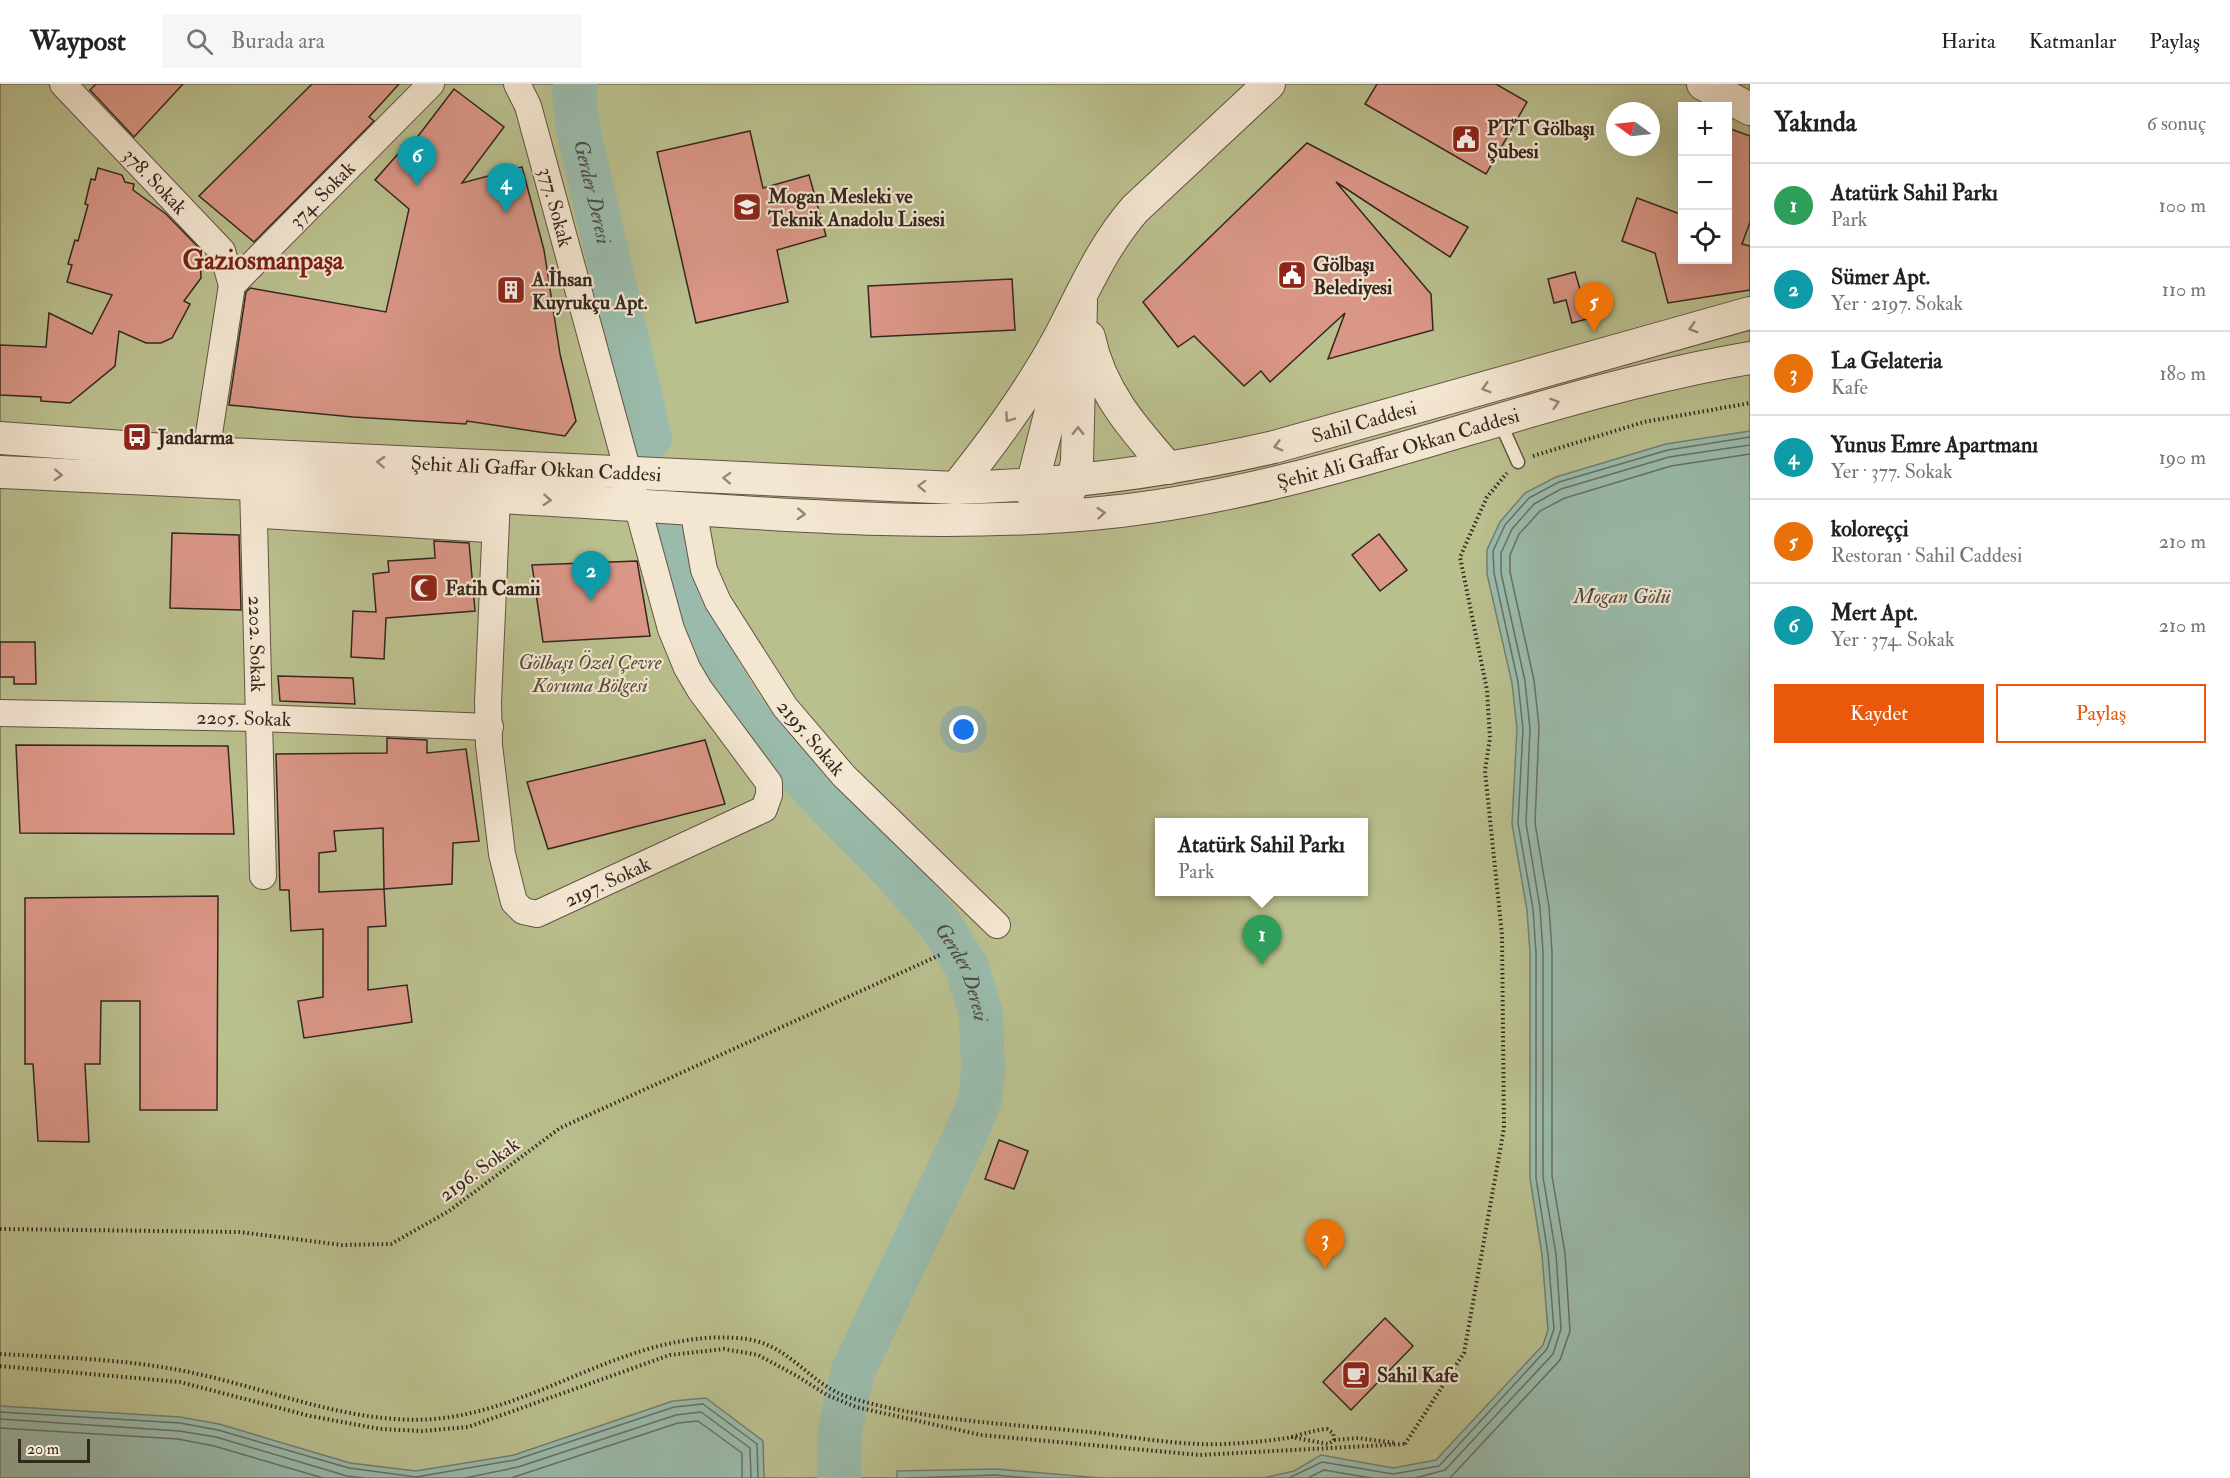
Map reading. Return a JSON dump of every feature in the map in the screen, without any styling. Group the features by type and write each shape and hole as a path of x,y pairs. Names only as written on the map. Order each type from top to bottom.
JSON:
{"street":[{"name":"374. Sokak","path":"232,285 431,84"},
{"name":"377. Sokak","path":"517,84 528,106 638,505"},
{"path":"956,488 1017,408 1038,375 1103,251 1135,209 1269,84"},
{"path":"1703,84 1750,109"},
{"name":"378. Sokak","path":"75,88 222,251 232,285"},
{"path":"206,453 232,285"},
{"path":"1081,295 1093,358 1102,380 1135,431 1168,468"},
{"path":"1031,518 1058,509 1069,496 1073,482 1077,462 1081,295"},
{"path":"1031,518 1036,507 1025,485 1081,295"},
{"name":"Sahil Caddesi","path":"1168,468 1274,447 1750,314"},
{"name":"Şehit Ali Gaffar Okkan Caddesi","path":"0,472 497,496 840,516 1031,518 1183,502 1243,490 1649,377 1750,358"},
{"name":"Şehit Ali Gaffar Okkan Caddesi","path":"0,438 206,453 956,488 1073,482 1168,468"},
{"name":"2202. Sokak","path":"253,484 263,876"},
{"name":"2197. Sokak","path":"497,496 488,702 489,745 502,854 514,902 523,911 537,914 764,809 769,795 769,783 700,690 683,658 671,629 638,505"},
{"path":"276,501 475,513 486,514 487,532 417,527 263,518 276,501"},
{"name":"2195. Sokak","path":"693,509 704,570 718,602 767,683 811,739 844,776 996,924"},
{"name":"2205. Sokak","path":"0,713 260,718 490,727"}],"lane":[{"path":"1499,420 1518,462"}],"path":[{"path":"1405,1444 1464,1353 1504,1128 1502,935 1485,771 1490,738 1487,690 1460,557 1486,496 1518,462 1644,422 1750,403"},
{"name":"2196. Sokak","path":"0,1229 240,1232 342,1245 390,1244 449,1211 560,1128 940,955"},
{"path":"0,1354 100,1359 144,1365 199,1374 328,1407 394,1419 433,1419 496,1407 657,1347 687,1339 753,1340 774,1347 831,1388 857,1399 958,1419 1209,1445 1291,1437 1327,1429 1333,1433 1334,1440"},
{"path":"0,1366 180,1383 310,1416 380,1429 422,1431 468,1427 670,1355 724,1349 758,1355 798,1376 827,1395 856,1407 981,1435 1200,1455 1405,1444"},
{"path":"1291,1437 1328,1444 1334,1440 1358,1438 1405,1444"}],"green space":[{"name":"Gölbaşı Özel Çevre Koruma Bölgesi","path":"0,84 1750,84 1750,1478 0,1478"}],"water":[{"name":"Mogan Gölü","path":"1750,431 1750,1478 1263,1478 1294,1471 1321,1455 1393,1468 1436,1460 1543,1345 1548,1330 1542,1255 1530,1178 1530,953 1527,910 1512,824 1517,729 1512,683 1487,574 1487,550 1500,522 1525,493 1556,477 1666,444"},
{"path":"706,1398 763,1441 764,1478 0,1478 0,1406 180,1417 219,1424 350,1463 416,1471 514,1455 673,1401"},
{"path":"996,1469 1101,1478 897,1478 897,1471"}],"building":[{"path":"96,84 183,84 134,137 90,90"},
{"path":"312,84 399,84 369,117 374,121 254,242 199,196"},
{"name":"PTT Gölbaşı Şubesi","path":"1377,84 1496,84 1527,102 1486,174 1365,104"},
{"path":"454,89 504,127 462,183 522,167 544,250 560,354 576,421 565,436 467,421 466,424 353,417 229,405 246,292 250,288 386,312 409,209 375,180 405,146 409,148"},
{"path":"1732,129 1750,136 1750,222 1742,244 1750,246 1750,290 1668,303 1655,253 1622,241 1637,198 1678,213 1678,264 1732,264"},
{"path":"750,131 763,188 809,175 826,236 777,250 788,302 696,323 657,152"},
{"name":"Gölbaşı Belediyesi","path":"1307,143 1468,227 1450,257 1336,182 1431,294 1433,330 1328,359 1345,313 1270,382 1261,371 1244,386 1194,336 1178,347 1143,302"},
{"path":"98,168 122,175 125,182 134,184 133,190 166,214 200,249 201,278 184,301 190,304 172,338 161,343 146,343 119,331 115,366 70,403 41,401 41,397 0,395 0,345 46,347 49,313 92,334 112,295 67,282 72,265 68,264 75,240 78,241 88,205 85,204 91,179 95,180"},
{"path":"1575,272 1582,296 1597,292 1602,315 1572,323 1566,300 1554,303 1548,279"},
{"path":"1012,279 1015,330 871,337 868,286"},
{"path":"172,533 239,535 241,610 170,608"},
{"path":"1379,534 1407,570 1380,591 1352,555"},
{"name":"Fatih Camii","path":"434,541 469,543 475,611 386,618 384,659 351,657 353,611 376,612 373,574 389,572 388,561 435,558"},
{"path":"637,561 650,636 543,642 532,565"},
{"path":"0,642 35,642 36,684 14,684 14,677 0,677"},
{"path":"278,676 353,678 355,704 280,701"},
{"path":"387,738 427,740 427,753 466,749 479,841 453,843 452,884 384,889 386,926 368,927 368,990 407,985 412,1022 304,1038 298,1001 323,997 323,929 291,931 289,890 280,890 276,754 387,753","holes":["383,828 384,889 319,892 319,853 336,851 334,831"]},
{"path":"705,740 725,804 548,849 527,782"},
{"path":"16,745 228,746 234,834 20,833"},
{"path":"218,896 217,1110 140,1110 140,1001 101,1001 100,1064 85,1064 89,1142 38,1141 33,1064 25,1064 25,898"},
{"path":"999,1140 1028,1151 1014,1189 985,1179"},
{"path":"1385,1318 1413,1346 1351,1410 1323,1382"}],"waterway":[{"name":"Gerder Deresi","path":"576,84 574,93 578,129 650,438"},
{"name":"Gerder Deresi","path":"668,532 687,609 705,647 740,707 762,736 900,878 939,923 967,967 981,1014 983,1072 980,1099 966,1134 853,1371 840,1431 839,1478"}],"place":[{"name":"PTT Gölbaşı Şubesi","path":"1466,139"},
{"name":"Mert Apt.","path":"417,186"},
{"name":"Mogan Mesleki ve Teknik Anadolu Lisesi","path":"747,207"},
{"name":"Yunus Emre Apartmanı","path":"506,213"},
{"name":"Gölbaşı Belediyesi","path":"1292,275"},
{"name":"A.İhsan Kuyrukçu Apt.","path":"511,290"},
{"name":"koloreççi","path":"1594,332"},
{"name":"Jandarma","path":"137,437"},
{"name":"Fatih Camii","path":"424,588"},
{"name":"Sümer Apt.","path":"591,601"},
{"name":"Atatürk Sahil Parkı","path":"1262,965"},
{"name":"La Gelateria","path":"1325,1269"},
{"name":"Sahil Kafe","path":"1356,1375"}],"district":[{"name":"Gaziosmanpaşa","path":"263,260"}]}
